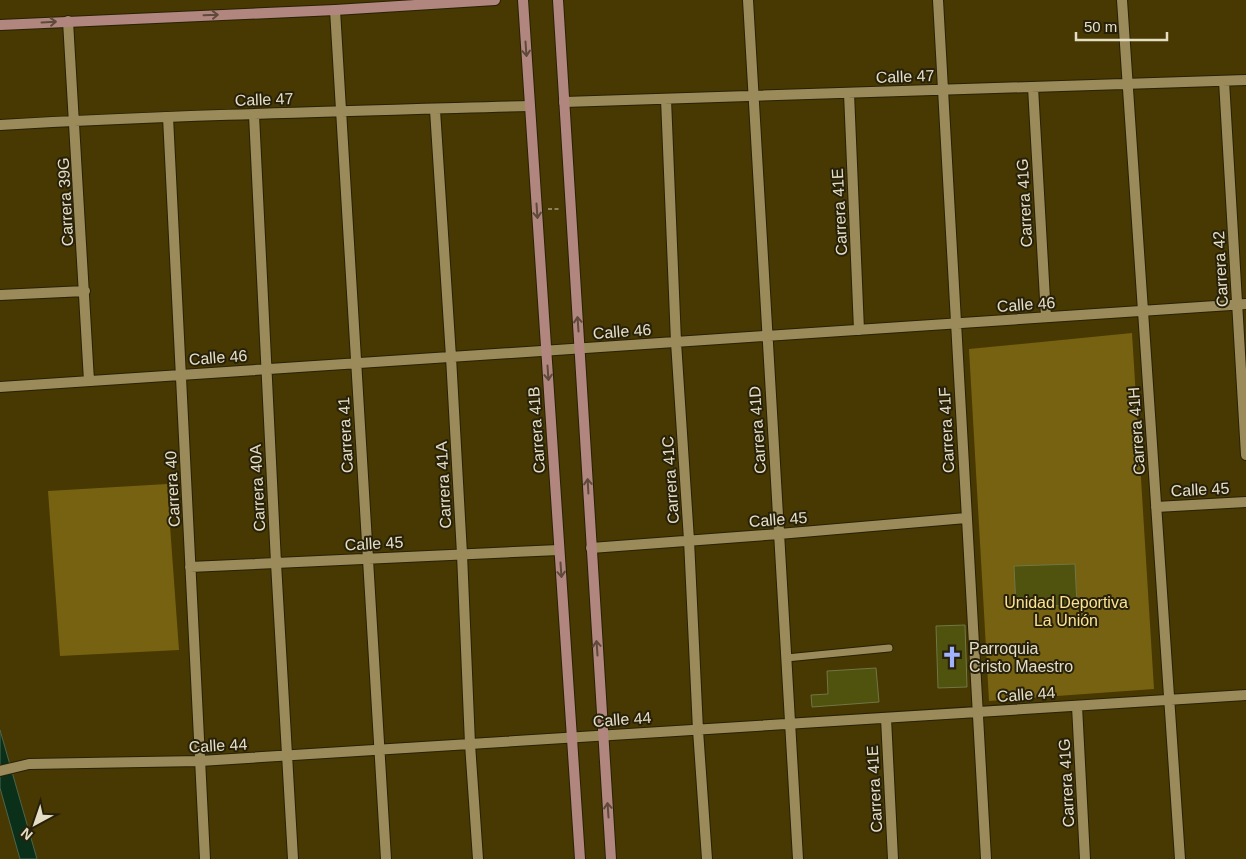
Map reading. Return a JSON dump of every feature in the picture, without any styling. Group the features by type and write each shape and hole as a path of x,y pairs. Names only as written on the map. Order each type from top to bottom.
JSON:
{"street":[{"path":"0,25 335,10 495,0"},
{"name":"Carrera 41B","path":"523,0 580,859"},
{"path":"558,0 611,859"},
{"name":"Carrera 41D","path":"748,0 766,336 798,859"},
{"name":"Carrera 41F","path":"938,0 986,859"},
{"name":"Carrera 41H","path":"1122,0 1180,859"},
{"name":"Carrera 41","path":"335,10 386,859"},
{"name":"Carrera 39G","path":"68,22 89,381"},
{"name":"Calle 47","path":"564,102 1246,80"},
{"name":"Carrera 42","path":"1224,81 1242,304 1246,455"},
{"name":"Carrera 41G","path":"1033,87 1046,317"},
{"name":"Carrera 41E","path":"848,93 859,330"},
{"name":"Carrera 41C","path":"666,99 676,342 690,540 698,730 707,859"},
{"name":"Calle 47","path":"0,125 168,117 530,106"},
{"name":"Carrera 41A","path":"435,110 451,357 470,744 478,859"},
{"name":"Carrera 40A","path":"254,115 286,756 293,859"},
{"name":"Carrera 40","path":"168,117 205,859"},
{"path":"0,295 85,291"},
{"name":"Calle 46","path":"0,387 1242,304"},
{"name":"Calle 45","path":"1156,507 1246,502"},
{"name":"Calle 45","path":"591,548 966,518"},
{"name":"Calle 45","path":"190,567 559,550"},
{"name":"Calle 44","path":"0,770 29,764 200,761 1246,695"},
{"name":"Carrera 41G","path":"1077,706 1085,859"},
{"name":"Carrera 41E","path":"886,718 893,859"}],"lane":[{"path":"786,658 889,648"}],"path":[{"path":"537,209 571,208"}],"green space":[{"name":"Unidad Deportiva La Unión","path":"1132,333 1154,689 989,701 969,349"},
{"path":"167,484 179,650 60,656 48,491"}],"shaded area":[{"path":"0,730 37,859 20,859 0,788"}],"building":[{"path":"1075,564 1077,605 1016,607 1014,566"},
{"name":"Parroquia Cristo Maestro","path":"965,625 967,687 938,688 936,626"},
{"path":"876,668 879,702 812,707 811,695 828,694 827,671"}],"place":[{"name":"Parroquia Cristo Maestro","path":"952,657"}]}
